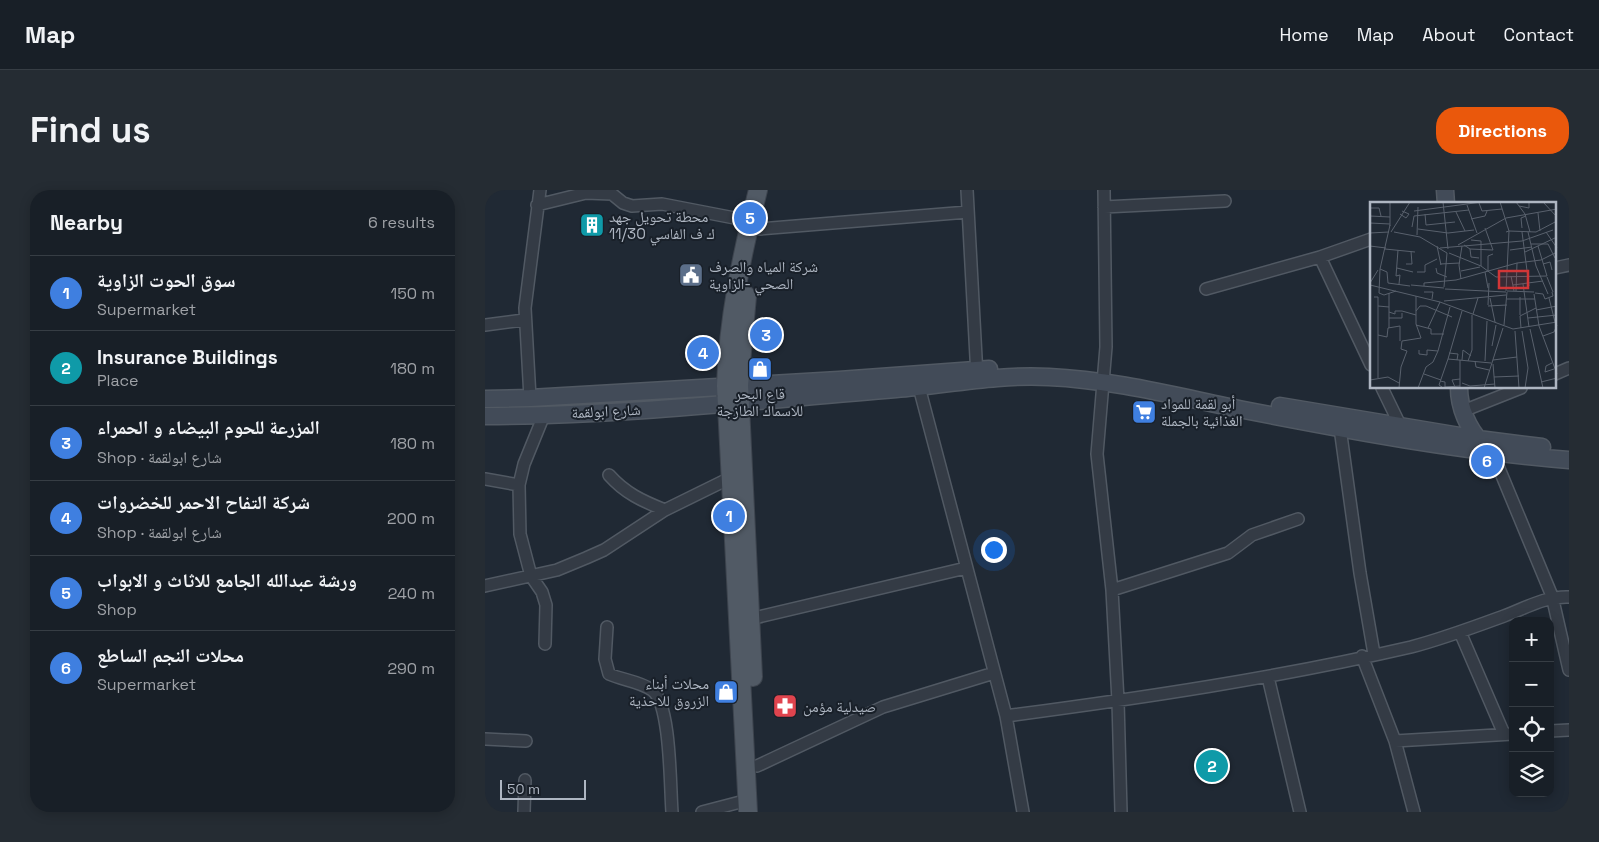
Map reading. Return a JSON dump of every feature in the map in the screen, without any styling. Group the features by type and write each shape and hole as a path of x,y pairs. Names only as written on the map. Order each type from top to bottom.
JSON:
{"main road":[{"path":"751,808 757,766 751,619 730,334 755,225 758,190"},
{"path":"755,225 769,190"},
{"path":"733,394 730,478 751,808"}],"street":[{"path":"530,398 524,320 540,190"},
{"path":"967,190 977,375"},
{"path":"1104,190 1106,347 1097,454 1112,590 1119,701 1121,812"},
{"path":"537,205 579,194 612,194 616,195 623,203 632,206 662,204 755,225 968,212"},
{"path":"1104,207 1225,201"},
{"path":"1206,289 1320,257 1370,239"},
{"path":"1320,257 1370,363"},
{"path":"485,325 524,320"},
{"path":"1557,373 1569,368"},
{"path":"733,394 919,387 977,375"},
{"path":"733,394 849,380 977,375 1103,377 1478,439 1569,450"},
{"path":"1103,377 1340,428 1493,454 1569,460"},
{"path":"919,387 1007,716 1023,812"},
{"path":"1382,389 1400,425"},
{"path":"1459,389 1459,401 1463,411 1478,439 1493,454 1552,596 1569,670"},
{"path":"1463,411 1518,389"},
{"name":"شارع ابولقمة","path":"485,399 733,394"},
{"name":"شارع ابولقمة","path":"485,416 544,415 733,394"},
{"path":"544,415 524,464 519,485 520,534 531,576 542,592 547,605 545,644"},
{"path":"1340,428 1360,573 1374,654"},
{"path":"609,475 621,489 640,500 665,510"},
{"path":"485,586 557,570 586,558 603,550 665,510 730,478"},
{"path":"485,480 519,485"},
{"path":"1112,590 1229,553 1253,535 1298,519"},
{"path":"751,619 966,568"},
{"path":"1007,716 1119,701 1268,677 1411,646 1460,632 1552,596 1569,597"},
{"path":"607,627 605,658 609,674 653,690 663,708 671,812"},
{"path":"1395,741 1508,734 1460,632"},
{"path":"1362,656 1395,741 1415,812"},
{"path":"757,766 883,707 994,673"},
{"path":"1268,677 1301,812"},
{"path":"1554,731 1569,730"},
{"path":"485,739 526,741"},
{"path":"524,812 525,780"},
{"path":"702,812 751,808"}],"place":[{"name":"ورشة عبدالله الجامع للاثاث و الابواب","path":"750,218"},
{"name":"محطة تحويل جهد 11/30 ك ف الفاسي","path":"592,225"},
{"name":"شركة المياه والصرف الصحي -الزاوية","path":"691,275"},
{"name":"المزرعة للحوم البيضاء و الحمراء","path":"766,335"},
{"name":"شركة التفاح الاحمر للخضروات","path":"703,353"},
{"name":"قاع البحر للاسماك الطازجة","path":"760,369"},
{"name":"أبو لقمة للمواد الغذائية بالجملة","path":"1144,412"},
{"name":"محلات النجم الساطع","path":"1487,461"},
{"name":"سوق الحوت الزاوية","path":"729,516"},
{"name":"محلات أبناء الزروق للاحذية","path":"726,692"},
{"name":"صيدلية مؤمن","path":"785,706"},
{"name":"Insurance Buildings","path":"1212,766"}]}
